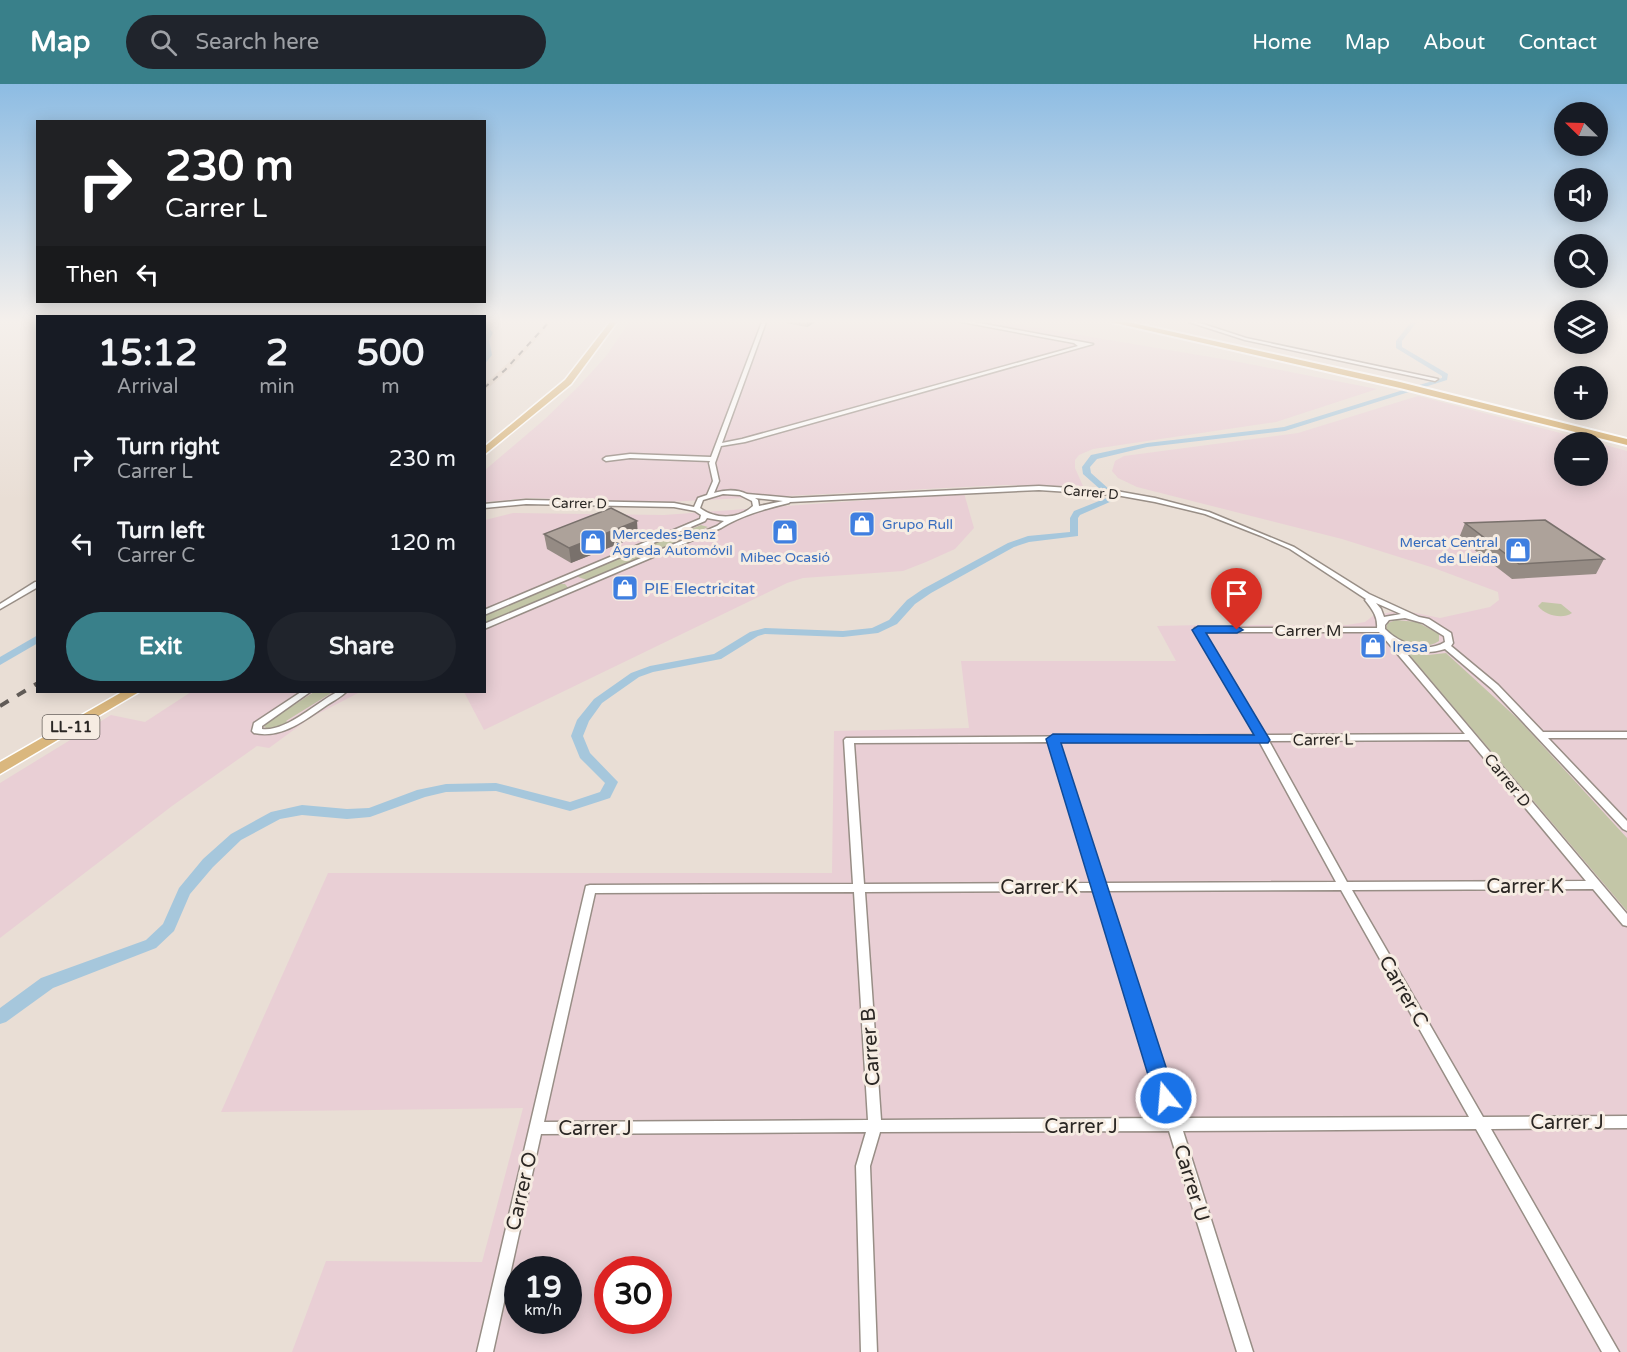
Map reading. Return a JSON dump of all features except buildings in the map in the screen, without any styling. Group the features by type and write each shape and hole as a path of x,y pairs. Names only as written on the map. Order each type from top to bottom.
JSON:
{"highway":[{"path":"486,440 557,381"},
{"path":"486,450 569,381"},
{"path":"1390,381 1433,387 1627,438"},
{"path":"1391,381 1403,384"},
{"path":"1433,387 1627,442"},
{"name":"LL-11","path":"0,757 110,693"},
{"name":"LL-11","path":"0,769 130,693"}],"street":[{"path":"736,492 716,480 711,467 742,381"},
{"path":"719,445 753,438 951,381"},
{"path":"1410,381 1433,387"},
{"path":"606,459 630,456 714,459"},
{"path":"716,480 710,494 736,492"},
{"name":"Carrer D","path":"736,492 792,500 1005,489 1103,492 1181,506 1233,522 1292,548 1366,596 1443,630 1449,639 1446,646"},
{"name":"Carrer D","path":"674,505 700,499 710,494"},
{"path":"749,495 756,503 753,510"},
{"path":"700,499 697,509 704,517 724,525"},
{"name":"Carrer D","path":"734,517 792,500"},
{"name":"Carrer D","path":"486,506 526,502 674,505 697,509"},
{"path":"486,612 704,517 734,517"},
{"path":"486,626 724,525 734,517"},
{"path":"567,578 582,586"},
{"path":"0,607 36,585"},
{"name":"Carrer D","path":"1366,596 1377,609 1384,630 1627,922"},
{"path":"1416,618 1395,616 1384,630 1419,649 1440,649 1446,646 1495,687 1543,735 1627,827"},
{"name":"Carrer M","path":"1198,630 1384,630"},
{"name":"Carrer C","path":"1198,630 1263,740 1611,1352"},
{"path":"304,693 263,719 256,725 257,731 267,733 283,729 340,693"},
{"path":"1543,735 1627,735"},
{"name":"Carrer L","path":"849,740 1263,740 1473,737"},
{"name":"Carrer U","path":"1053,739 1245,1352"},
{"name":"Carrer B","path":"849,740 876,1126 863,1166 869,1352"},
{"name":"Carrer K","path":"590,889 1597,885"},
{"name":"Carrer O","path":"485,1352 590,889"},
{"name":"Carrer J","path":"536,1128 1627,1122"}],"shaded area":[{"path":"488,381 496,381 486,390"},
{"path":"583,381 1337,381 1377,389 1276,422 1093,449 1079,455 1075,460 1075,468 1083,486 1004,485 666,502 530,498 486,502 486,469 545,419"},
{"path":"1418,396 1557,432 1554,432 1554,486 1608,486 1608,446 1627,451 1627,1352 292,1352 326,1261 482,1262 523,1108 221,1112 328,873 832,873 834,731 969,728 961,661 1176,661 1157,626 1203,625 1216,630 1242,625 1347,625 1365,622 1373,616 1401,610 1440,618 1490,607 1499,600 1498,592 1434,568 1342,539 1137,487 1118,478 1112,471 1115,461 1124,456 1298,433"},
{"path":"964,493 974,528 955,549 903,571 803,578 787,583 484,730 465,693 486,693 486,520 513,513 664,515"},
{"path":"189,693 358,693 310,718 269,748 257,746 172,806 0,938 0,783 111,715 145,722"}],"green space":[{"path":"701,525 708,527 590,581 578,577 582,573"},
{"path":"557,584 565,584 569,589 486,624 486,616"},
{"path":"1542,602 1561,604 1572,613 1563,616 1549,614 1538,606"},
{"path":"1396,620 1417,622 1439,634 1439,641 1426,646 1402,642 1390,634 1386,628 1388,623"},
{"path":"1406,651 1428,655 1446,653 1519,720 1627,838 1627,911"},
{"path":"312,693 331,693 286,721 289,723 286,725 273,729 264,727 270,717 274,718"}],"waterway":[{"path":"0,1017 47,983 151,944 169,927 184,892 208,863 236,837 276,815 302,810 347,814 370,812 422,793 446,788 496,787 570,807 605,795 612,782 584,755 577,736 583,720 598,701 635,675 650,669 717,657 754,634 765,631 843,634 874,631 893,622 911,602 927,591 1011,545 1028,539 1075,534 1074,518 1077,513 1115,498 1087,474 1086,467 1094,457 1147,445 1285,429 1438,381"},
{"path":"0,662 36,639"}],"railway":[{"path":"486,386 492,381"},
{"path":"0,706 36,684"}],"place":[{"name":"Grupo Rull","path":"862,524"},
{"name":"Mibec Ocasió","path":"785,532"},
{"name":"Mercedes-Benz Ágreda Automóvil","path":"593,542"},
{"name":"Mercat Central de Lleida","path":"1518,550"},
{"name":"PIE Electricitat","path":"625,588"},
{"name":"Iresa","path":"1373,646"}],"route":[{"path":"1166,1098 1053,739 1263,740 1198,630 1237,630"}]}
